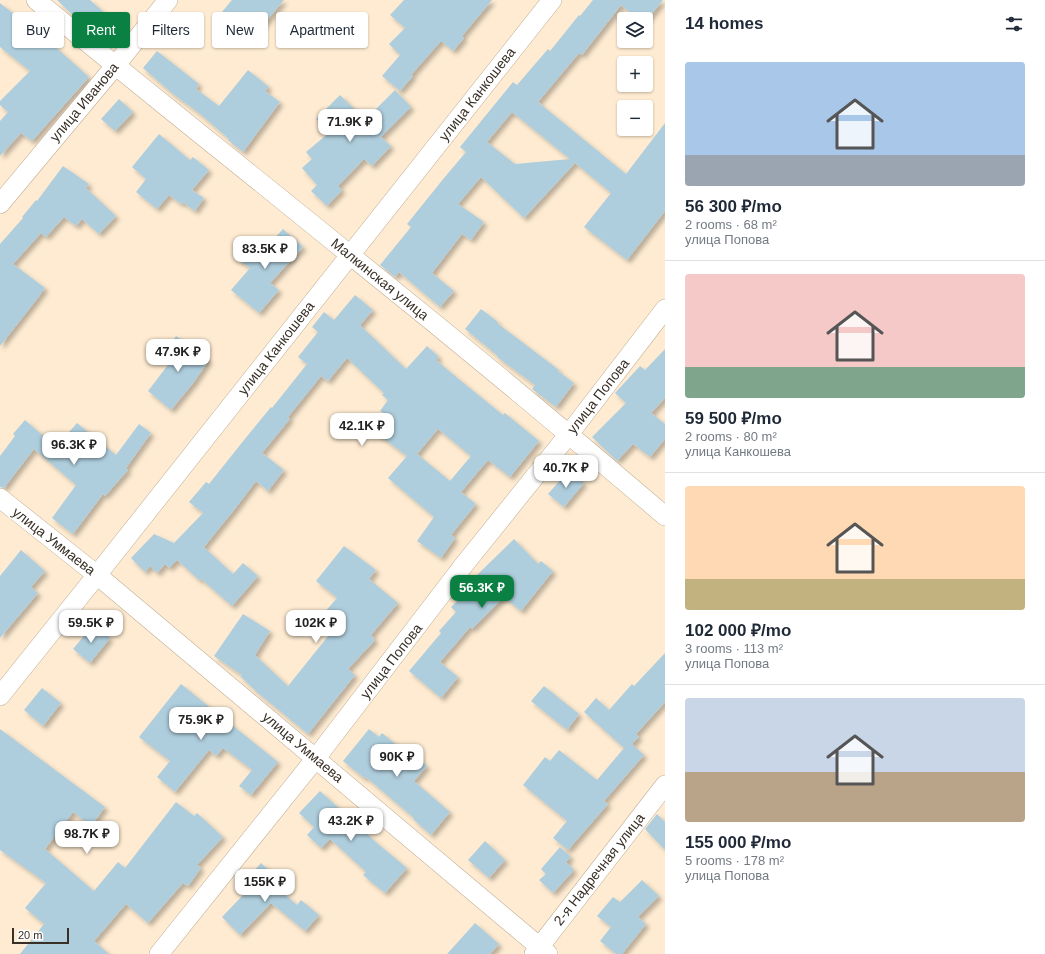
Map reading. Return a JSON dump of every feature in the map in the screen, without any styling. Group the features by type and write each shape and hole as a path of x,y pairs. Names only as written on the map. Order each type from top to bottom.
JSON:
{"street":[{"name":"Малкинская улица","path":"36,0 115,66 350,254 569,434 665,516"},
{"name":"улица Иванова","path":"0,204 168,0"},
{"name":"улица Канкошева","path":"0,696 552,0"},
{"name":"улица Попова","path":"159,954 316,758 665,309"},
{"name":"улица Уммаева","path":"0,498 97,575 316,758 540,952"},
{"name":"2-я Надречная улица","path":"540,952 665,785"}],"building":[{"path":"57,0 90,0 103,12 72,12 72,14"},
{"path":"232,0 284,0 268,19 268,12 222,12"},
{"path":"404,0 492,0 462,36 464,38 453,51 441,41 411,75 413,76 400,91 382,76 400,55 389,44 405,28 390,15"},
{"path":"593,0 663,0 653,12 630,12 621,5 582,55 579,53 538,102 626,174 665,123 665,211 627,260 584,227 611,193 575,163 524,218 481,177 458,204 484,222 471,240 462,234 432,273 454,291 440,307 399,272 395,277 380,265 411,227 407,224 466,152 460,147 513,82 517,85 548,49 550,51 579,15 580,16","holes":["512,112 570,159 515,164 487,142"]},
{"path":"0,3 12,12 12,48 56,48 89,77 32,141 21,133 0,156 0,121 8,112 0,105 0,101 30,71 0,47"},
{"path":"157,51 199,84 196,89 219,106 248,70 269,87 265,91 280,102 243,152 199,113 173,94 143,68"},
{"path":"395,90 411,107 381,137 391,146 372,166 364,159 338,186 342,190 327,206 311,191 317,185 302,168 312,159 306,152 330,132 316,119 340,95 365,120"},
{"path":"119,99 133,112 115,131 101,119"},
{"path":"159,134 190,160 193,157 209,170 192,190 204,198 195,211 182,202 181,204 169,195 157,209 136,192 146,179 132,167"},
{"path":"63,166 89,184 86,188 116,216 99,234 82,219 76,226 64,217 46,237 41,233 13,264 45,288 0,346 0,244 23,218 22,217 36,200 37,201"},
{"path":"283,229 303,247 270,283 279,290 259,313 231,290 250,268 237,259 248,244 260,254"},
{"path":"355,295 373,310 360,325 406,369 427,346 439,357 436,360 503,415 505,413 539,441 510,477 488,460 461,492 476,504 451,535 455,538 441,558 417,541 434,517 388,478 407,456 376,433 389,416 380,411 388,400 382,395 384,393 347,358 328,381 321,376 288,417 290,419 262,453 284,470 268,491 256,481 204,547 233,574 243,563 258,576 232,606 201,579 199,580 177,560 169,568 165,564 157,573 150,566 145,572 131,558 154,534 174,543 203,513 189,502 206,482 209,484 307,364 298,357 318,332 312,327 324,312 334,320","holes":["438,429 471,456 450,481 417,454"]},
{"path":"481,309 574,383 556,407 532,389 535,385 497,357 498,356 465,329"},
{"path":"176,336 209,360 194,382 171,410 148,391 174,357 166,352"},
{"path":"665,349 665,398 651,413 665,424 665,439 650,457 633,444 617,461 592,437 626,403 615,393 640,366 645,370"},
{"path":"25,420 56,447 77,423 116,455 139,424 151,433 126,468 128,470 105,496 103,494 73,534 52,518 76,485 34,449 4,488 0,487 0,456 15,436 13,434"},
{"path":"569,470 584,483 564,507 548,494"},
{"path":"514,539 538,564 541,561 553,571 521,611 504,597 472,629 470,627 440,662 458,677 441,698 409,671 441,633 439,631 456,612 451,607 481,578 477,575"},
{"path":"344,546 376,570 369,579 398,603 371,635 375,640 348,669 355,675 308,734 258,693 240,676 242,675 214,656 243,614 270,631 255,655 288,686 337,625 323,614 337,598 316,581"},
{"path":"21,550 45,571 31,587 38,593 0,638 0,576"},
{"path":"93,625 110,638 90,663 73,649"},
{"path":"665,653 665,702 636,734 639,737 632,744 644,755 604,801 608,804 568,850 553,838 567,821 523,785 545,757 550,761 559,750 597,780 624,748 584,712 596,698 609,710 632,684 634,686"},
{"path":"181,684 278,762 251,795 239,786 252,770 223,748 216,756 209,750 175,792 157,777 170,761 139,737"},
{"path":"544,686 579,714 567,730 531,701"},
{"path":"42,688 61,703 43,726 24,710"},
{"path":"0,729 105,807 91,826 73,812 45,849 94,891 118,862 125,868 176,802 194,816 197,813 223,837 197,865 201,868 188,886 183,883 148,923 126,904 94,941 109,954 20,954 44,924 25,908 46,883 0,850"},
{"path":"369,729 379,737 382,733 404,751 407,748 427,766 414,781 450,812 431,835 413,819 414,818 366,777 364,778 343,761"},
{"path":"320,791 378,844 407,868 385,893 363,875 366,872 330,839 321,848 307,835 314,827 299,813"},
{"path":"657,814 665,822 665,850 645,829"},
{"path":"485,841 505,860 489,878 468,860"},
{"path":"560,847 571,857 566,862 574,870 553,893 539,880 546,874 541,869"},
{"path":"261,863 273,874 268,880 297,905 301,900 319,915 305,931 271,903 240,935 222,917 244,894 238,889"},
{"path":"642,880 659,896 638,917 646,924 622,954 616,954 600,941 611,927 597,916 613,897 620,902"},
{"path":"475,923 499,944 490,954 447,954"}]}
